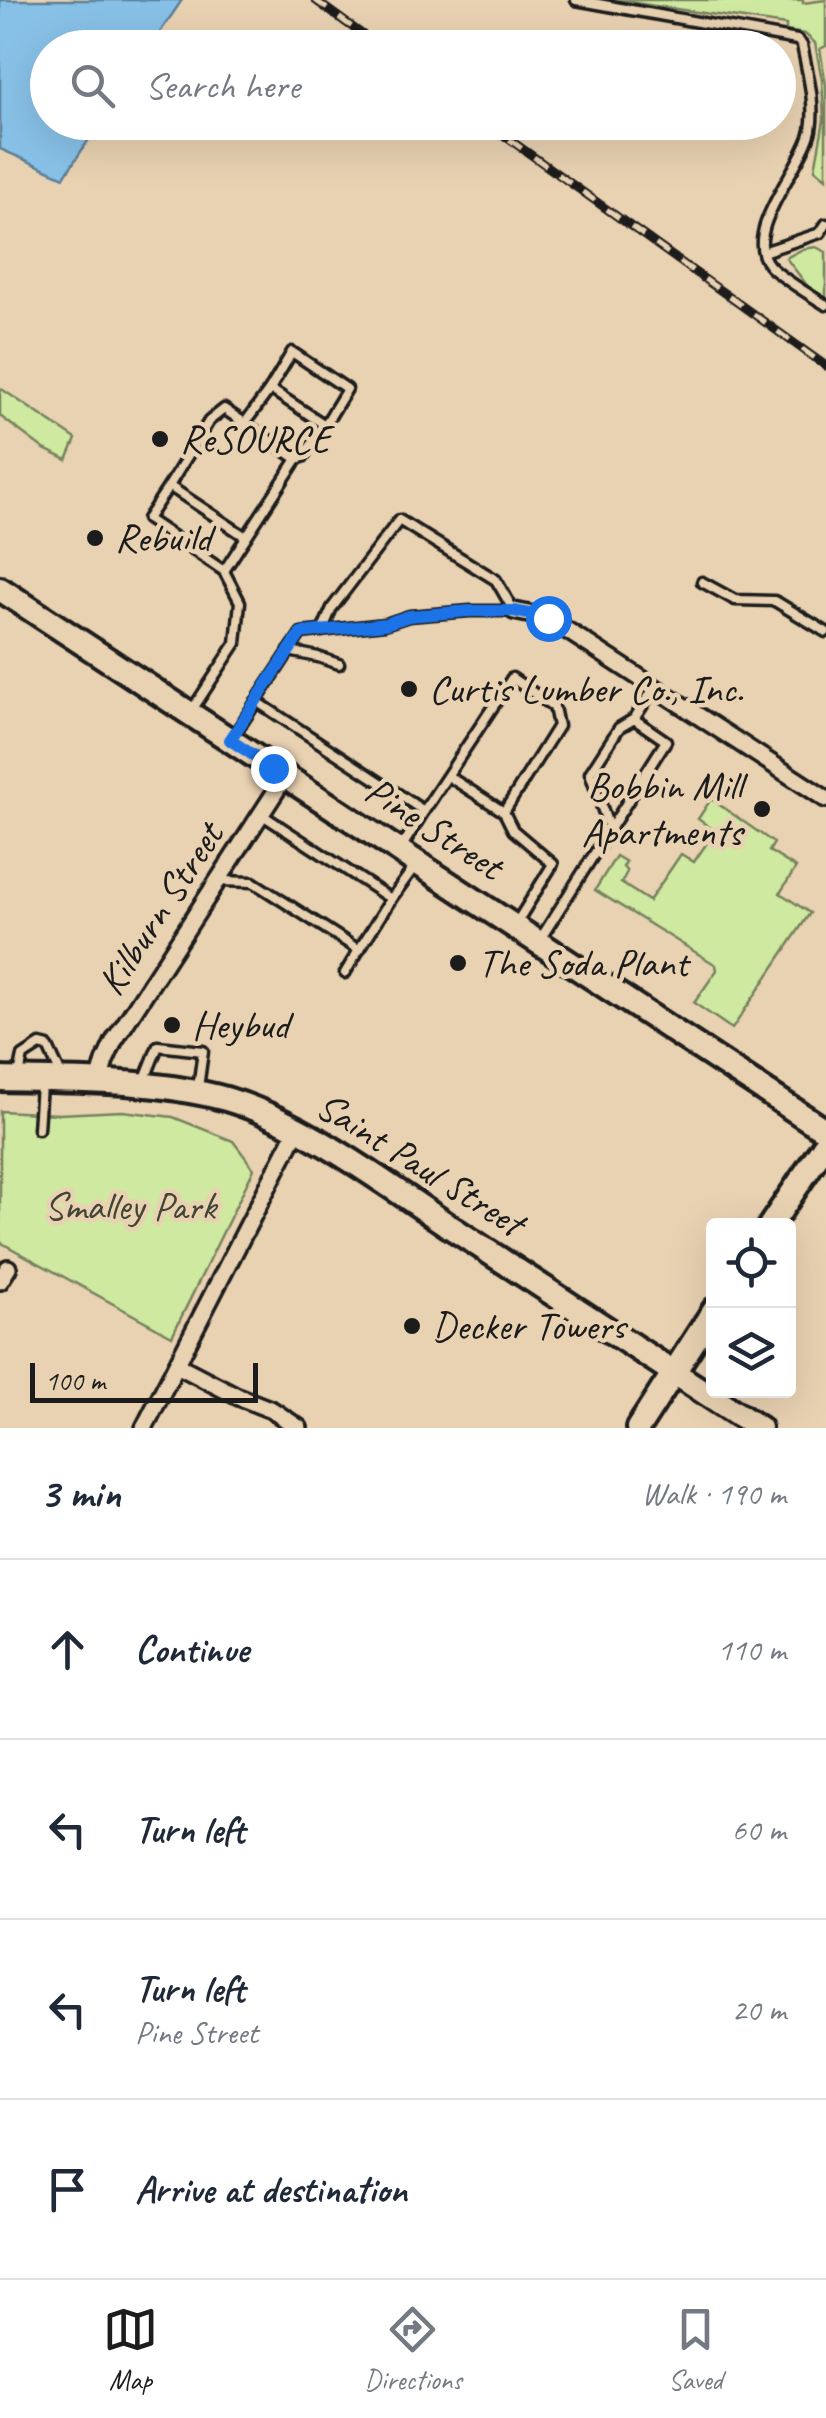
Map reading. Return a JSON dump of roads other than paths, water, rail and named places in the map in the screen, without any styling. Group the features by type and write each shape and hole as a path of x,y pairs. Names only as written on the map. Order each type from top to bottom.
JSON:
{"street":[{"name":"Pine Street","path":"0,589 826,1131"},
{"path":"514,611 548,618 826,800"},
{"name":"Kilburn Street","path":"100,1082 114,1041 285,777"},
{"name":"Saint Paul Street","path":"31,1080 197,1092 252,1108 297,1130 395,1190 760,1428"},
{"path":"144,1428 297,1130"},
{"path":"775,1218 826,1143"},
{"path":"638,1428 706,1322"},
{"path":"177,1365 272,1410 299,1428"}],"lane":[{"path":"576,0 742,30"},
{"path":"796,40 802,45 814,111 810,134 796,168 769,210 760,239 769,265 826,306"},
{"path":"763,252 824,232"},
{"path":"224,571 347,390 292,352 245,423"},
{"path":"270,390 324,425"},
{"path":"189,714 236,642 240,602 224,571 147,519 209,421 224,409 298,458"},
{"path":"169,486 246,536"},
{"path":"322,631 332,608 399,520 496,580 514,611"},
{"path":"702,582 735,600 775,600 826,632"},
{"path":"230,740 301,633 385,624 409,616 514,611"},
{"path":"289,651 339,664"},
{"path":"345,973 391,899 424,811 512,678 554,706 558,726 504,812"},
{"path":"609,828 590,773 619,728 634,720 655,687"},
{"path":"256,700 424,811"},
{"path":"539,942 666,741 634,720"},
{"path":"448,776 504,812 513,830 553,864 515,926"},
{"path":"261,814 391,899"},
{"path":"218,881 253,882 359,950"},
{"path":"142,1086 158,1046 203,1051 197,1092"},
{"path":"31,1080 38,1129"}],"water":[{"path":"0,0 182,0 162,30 30,30 30,140 89,140 64,177 0,149"}],"railway":[{"path":"315,0 356,30"},
{"path":"510,140 826,366"}],"place":[{"name":"ReSOURCE","path":"160,439"},
{"name":"Rebuild","path":"95,538"},
{"name":"Curtis Lumber Co., Inc.","path":"409,689"},
{"name":"Bobbin Mill Apartments","path":"762,809"},
{"name":"The Soda Plant","path":"458,963"},
{"name":"Heybud","path":"172,1025"},
{"name":"Decker Towers","path":"412,1326"}],"park label":[{"name":"Smalley Park","path":"130,1206"}]}
